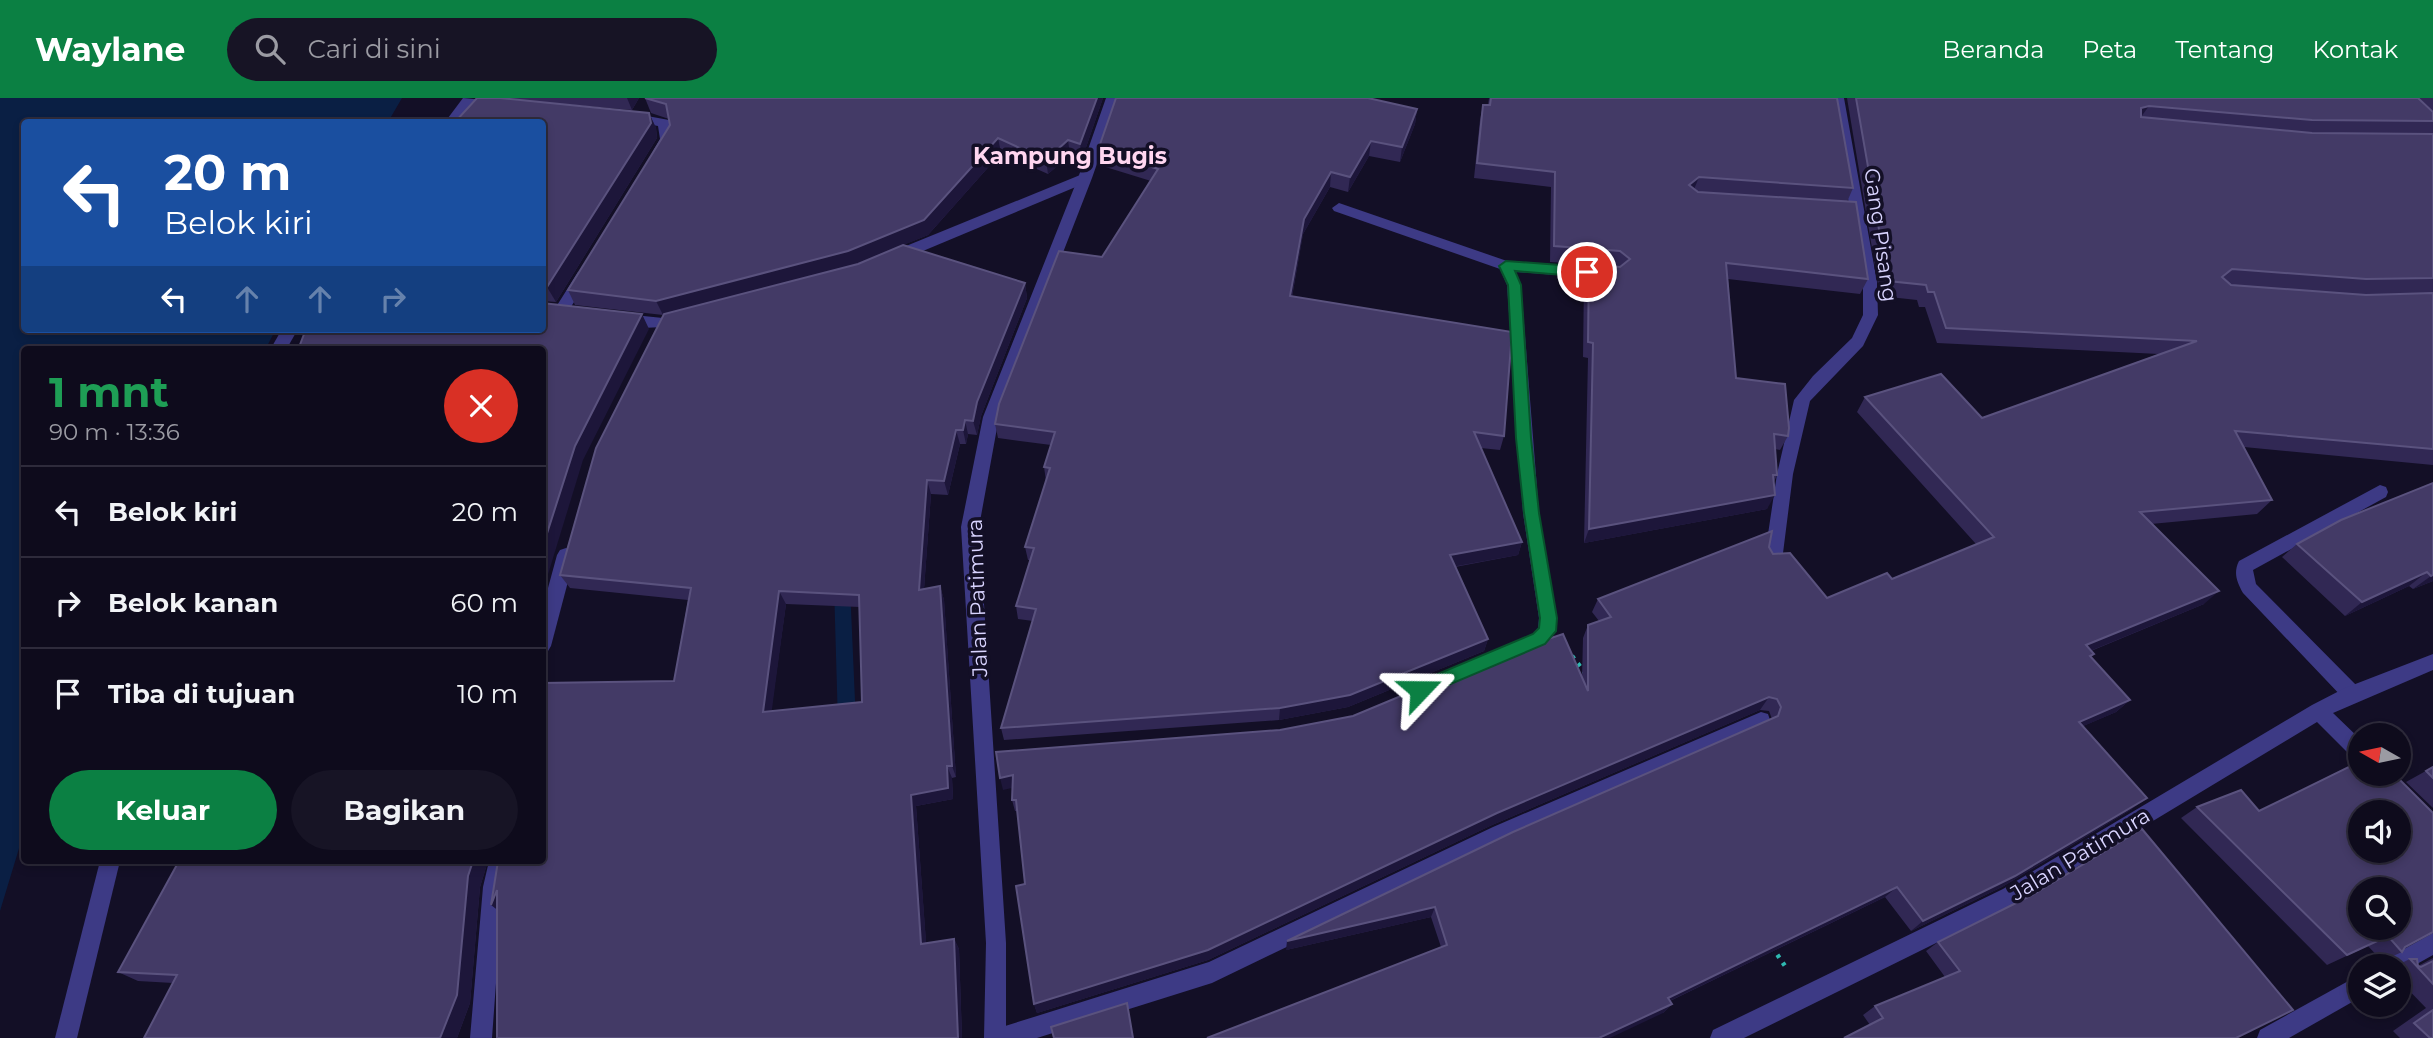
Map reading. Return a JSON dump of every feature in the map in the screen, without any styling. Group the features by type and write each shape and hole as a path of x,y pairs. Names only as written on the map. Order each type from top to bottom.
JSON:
{"street":[{"name":"Jalan Patimura","path":"995,1038 996,943 991,752 971,527 991,416 1085,178 1112,98"},
{"name":"Gang Pisang","path":"1773,561 1785,474 1802,400 1808,390 1849,350 1870,320 1870,282 1851,211 1837,98"},
{"path":"453,119 469,100 507,106"},
{"path":"613,116 641,113 664,123 667,139 649,170"},
{"path":"883,262 1085,178"},
{"path":"1339,208 1506,266 1615,274"},
{"path":"546,309 568,312 590,264"},
{"path":"1477,666 1539,639 1547,631 1548,625 1525,451 1514,285 1506,266"},
{"path":"612,317 660,329 701,314"},
{"path":"2352,694 2249,588 2244,575 2245,566 2380,492"},
{"path":"546,628 572,536"},
{"name":"Jalan Patimura","path":"1721,1038 2010,896 2319,711 2352,694 2433,662"},
{"path":"2319,711 2348,740"},
{"path":"1002,1038 1212,972 1500,834 1613,787 1761,720"},
{"path":"66,1038 109,864"},
{"path":"481,1038 494,887 498,864"},
{"path":"2411,956 2433,943"},
{"path":"2268,1038 2348,992"}],"path":[{"path":"1548,625 1593,685"},
{"path":"1769,941 1807,998"}],"water":[{"path":"0,98 402,98 390,119 21,119 21,333 274,333 267,346 21,346 21,842 0,911"}],"building":[{"path":"477,98 500,98 649,113 651,123 546,287 546,119 458,119"},
{"path":"645,98 1097,98 1080,144 1068,140 1046,160 998,138 924,220 848,251 656,301 568,290 670,125 666,104"},
{"path":"1116,98 1368,98 1417,109 1402,147 1371,141 1350,177 1331,172 1304,219 1290,296 1512,332 1504,436 1474,432 1522,542 1450,555 1488,639 1350,695 1280,708 1001,728 1036,609 1016,606 1034,548 1025,547 1050,468 1044,467 1055,432 995,424 999,404 1059,251 1102,257 1158,169 1098,150"},
{"path":"1491,98 1837,98 1853,188 1699,177 1689,185 1698,192 1856,202 1868,279 1726,263 1736,378 1785,384 1789,428 1788,436 1774,434 1777,475 1773,475 1775,495 1589,529 1593,343 1588,342 1589,264 1620,267 1630,259 1620,251 1554,246 1555,172 1477,163 1483,105 1490,105"},
{"path":"1856,98 2418,98 2433,112 2433,121 2312,120 2149,106 2141,108 2141,117 2312,133 2433,134 2433,278 2366,279 2232,269 2222,277 2231,285 2366,295 2433,293 2433,449 2235,431 2272,500 2140,512 2219,591 2086,645 2094,654 2090,656 2130,700 2079,722 2147,798 2015,876 1923,921 1897,887 1668,998 1672,1004 1599,1038 1207,1038 1447,945 1435,907 1287,941 1513,832 1778,716 1781,707 1777,699 1769,697 1497,813 1208,950 1034,1004 1016,886 1025,884 1016,800 1012,800 1013,775 1000,778 996,752 1280,730 1353,716 1497,656 1563,634 1588,691 1588,625 1611,617 1598,599 1772,531 1769,547 1773,554 1790,553 1827,598 1887,573 1892,579 1994,537 1865,397 1941,374 1982,418 2197,341 1946,328 1934,292 1928,292 1926,285 1888,281"},
{"path":"903,245 1025,283 977,402 973,421 965,420 963,430 956,430 944,481 927,480 919,590 940,586 952,766 947,766 948,788 911,795 921,944 954,939 958,1038 497,1038 497,890 491,905 498,864 546,864 546,683 674,681 691,588 560,575 596,448 664,314 858,264","holes":["779,591 859,595 862,702 763,712"]},
{"path":"546,303 642,314 575,446 546,537 546,346 300,346 304,333 546,333"},
{"path":"2433,483 2431,576 2427,572 2362,602 2297,544 2341,520"},
{"path":"2348,767 2348,786 2406,786 2433,813 2433,932 2405,947 2402,952 2392,940 2411,940 2411,877 2348,877 2348,940 2379,940 2347,955 2197,807 2241,790 2259,811"},
{"path":"2433,767 2433,778 2426,771"},
{"path":"2142,829 2293,1010 2236,1038 1844,1038 1883,1018 1875,1006 1960,971 1938,942 2032,895"},
{"path":"177,864 472,864 468,876 457,995 440,1038 144,1038 177,975 118,972"},
{"path":"2411,959 2417,959 2418,966 2421,967 2433,961 2433,984"},
{"path":"1127,1003 1133,1038 1054,1038 1051,1027"},
{"path":"2433,1010 2433,1038 2430,1038 2414,1023"}],"waterway":[{"path":"842,586 847,724"}],"district":[{"name":"Kampung Bugis","path":"1070,156"}],"route":[{"path":"1420,690 1539,639 1547,631 1549,618 1531,513 1514,285 1506,266 1587,272"}]}
